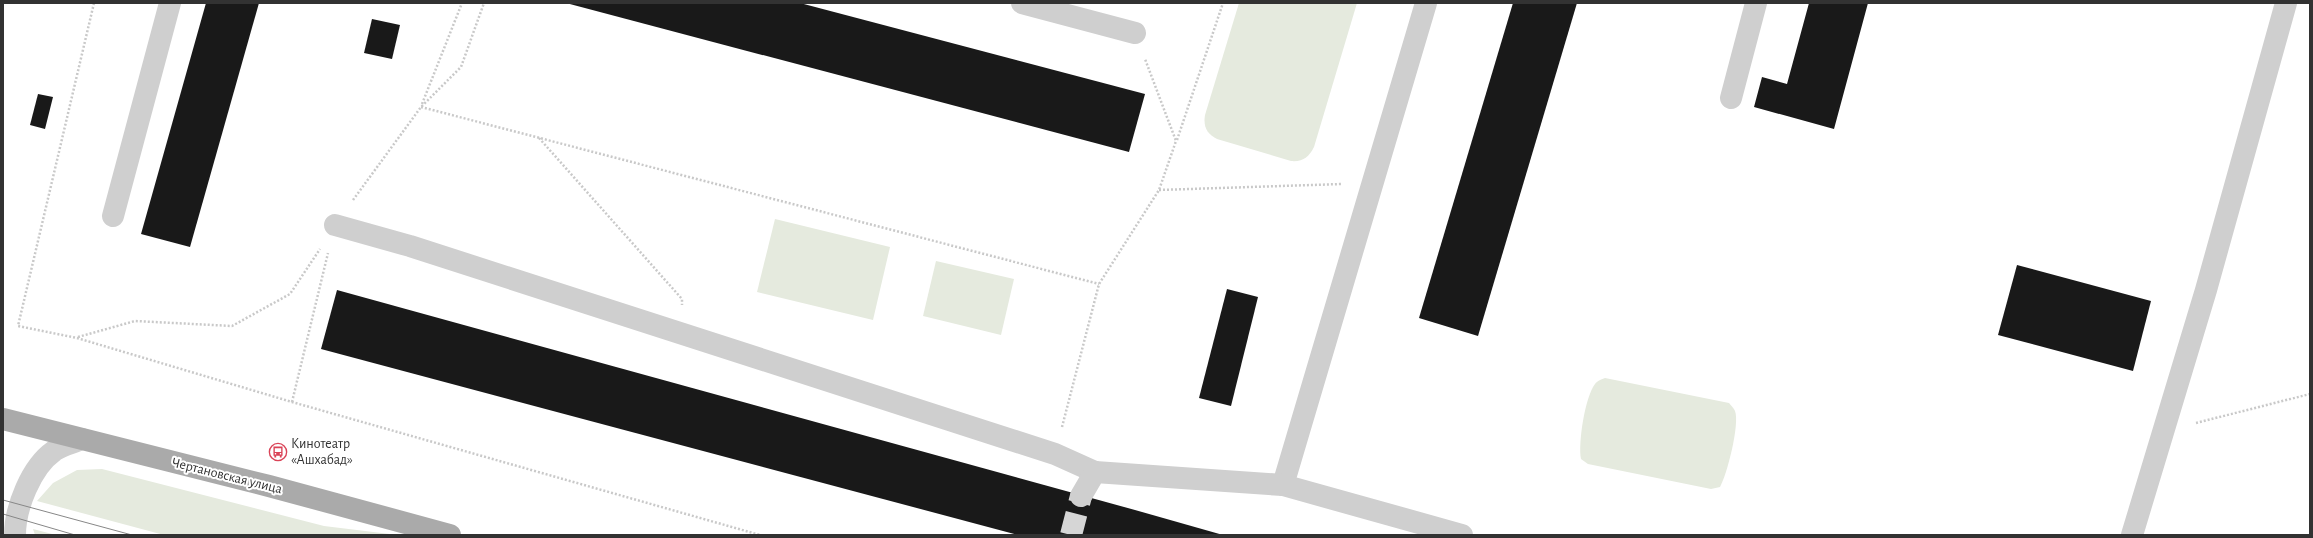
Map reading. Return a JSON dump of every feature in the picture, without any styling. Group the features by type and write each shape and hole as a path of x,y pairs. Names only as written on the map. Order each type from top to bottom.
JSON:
{"main road":[{"name":"Чертановская улица","path":"3,419 269,486 450,535"}],"street":[{"path":"113,216 170,3"},
{"path":"1022,3 1135,33"},
{"path":"1283,485 1426,3"},
{"path":"1731,98 1756,3"},
{"path":"2132,535 2206,290 2286,3"},
{"path":"335,225 410,246 1055,454 1095,472 1283,485 1462,535"},
{"path":"15,535 16,518 31,476 54,451 82,439"},
{"path":"1081,496 1095,472"}],"path":[{"path":"94,3 18,326 77,338 292,402 760,535"},
{"path":"421,107 462,3"},
{"path":"77,338 135,321 232,326 290,294 335,225 421,107 461,67 484,3"},
{"path":"1055,454 1099,284 1159,190 1223,3"},
{"path":"1135,33 1176,141"},
{"path":"421,107 1099,284"},
{"path":"538,138 682,299 680,333"},
{"path":"1159,190 1310,187"},
{"path":"292,402 335,225"},
{"path":"2163,430 2190,425 2310,394"}],"shaded area":[{"path":"1239,3 1357,3 1314,147 1310,154 1302,160 1291,161 1217,139 1206,130 1205,115"},
{"path":"775,219 890,247 873,320 757,292"},
{"path":"936,261 1014,279 1001,335 923,316"},
{"path":"1605,378 1729,403 1735,411 1736,427 1729,461 1720,487 1711,489 1588,464 1581,459 1581,432 1585,409 1591,390 1598,381"},
{"path":"102,469 324,526 398,535 164,535 37,501 53,483 77,470"},
{"path":"33,529 56,535 35,535"}],"building":[{"path":"206,3 259,3 190,247 141,234"},
{"path":"566,3 800,3 1145,94 1129,152"},
{"path":"1513,3 1577,3 1478,336 1419,318"},
{"path":"1809,3 1868,3 1834,129 1754,107 1762,77 1787,84"},
{"path":"372,19 400,25 392,59 364,53"},
{"path":"38,94 53,97 45,129 30,125"},
{"path":"2017,265 2151,301 2133,371 1998,335"},
{"path":"1227,289 1258,297 1231,406 1199,398"},
{"path":"337,290 1223,535 1018,535 321,349"}],"tunnel":[{"path":"1071,535 1081,496"}],"tram line":[{"path":"3,500 132,535"},
{"path":"3,514 75,535"}],"place":[{"name":"Кинотеатр «Ашхабад»","path":"278,452"}]}
